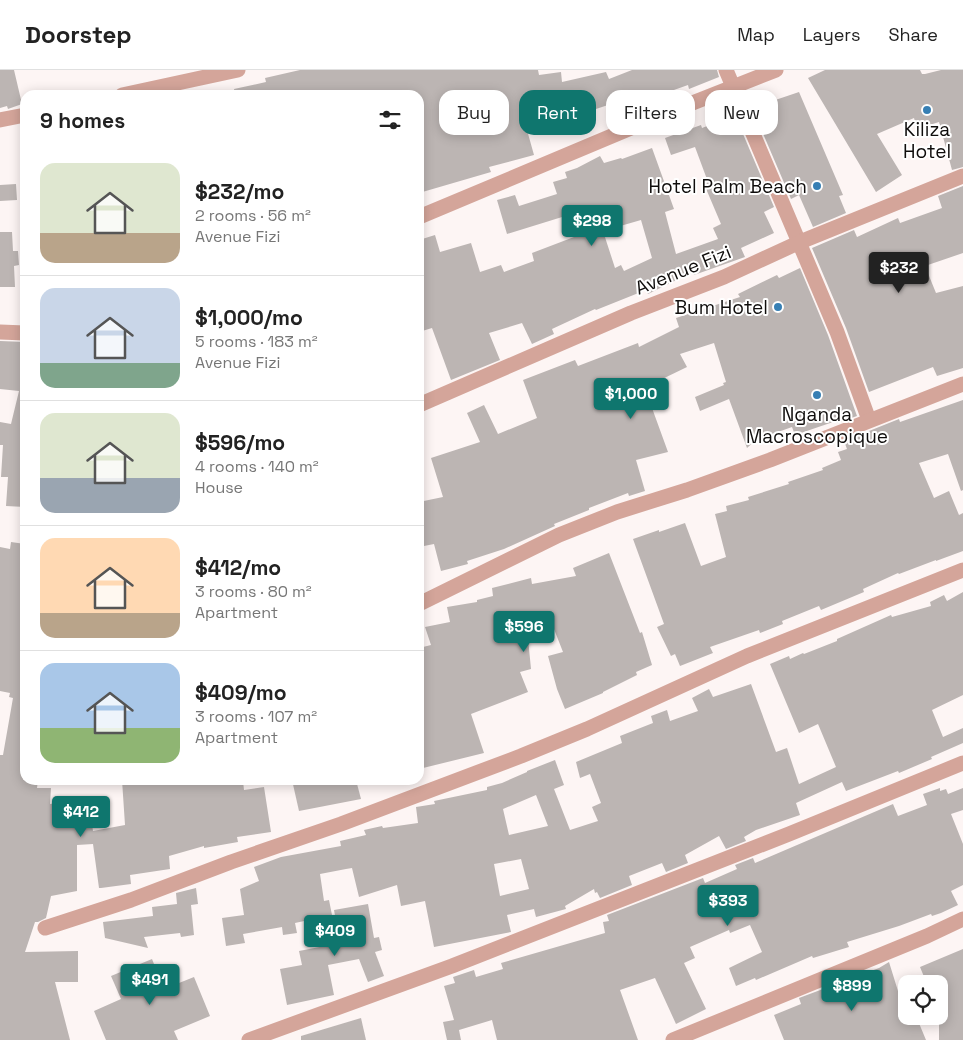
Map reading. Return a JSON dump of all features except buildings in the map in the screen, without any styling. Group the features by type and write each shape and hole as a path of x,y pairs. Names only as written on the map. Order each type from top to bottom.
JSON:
{"street":[{"path":"145,90 238,70"},
{"path":"726,70 837,332 869,420"},
{"path":"424,215 732,86 776,70"},
{"path":"0,120 20,116"},
{"name":"Avenue Fizi","path":"424,403 630,312 724,277 800,242 963,176"},
{"path":"0,332 20,333"},
{"path":"424,602 559,536 617,512 687,490 770,460 963,384"},
{"path":"45,928 131,900 231,862 341,824 504,762 587,728 747,656 963,570"},
{"path":"250,1040 462,962 780,838 963,763"},
{"path":"674,1040 927,936 963,918"}],"place":[{"name":"Kiliza Hotel","path":"927,110"},
{"name":"Hotel Palm Beach","path":"817,186"},
{"name":"Bum Hotel","path":"778,307"},
{"name":"Nganda Macroscopique","path":"817,395"}]}
